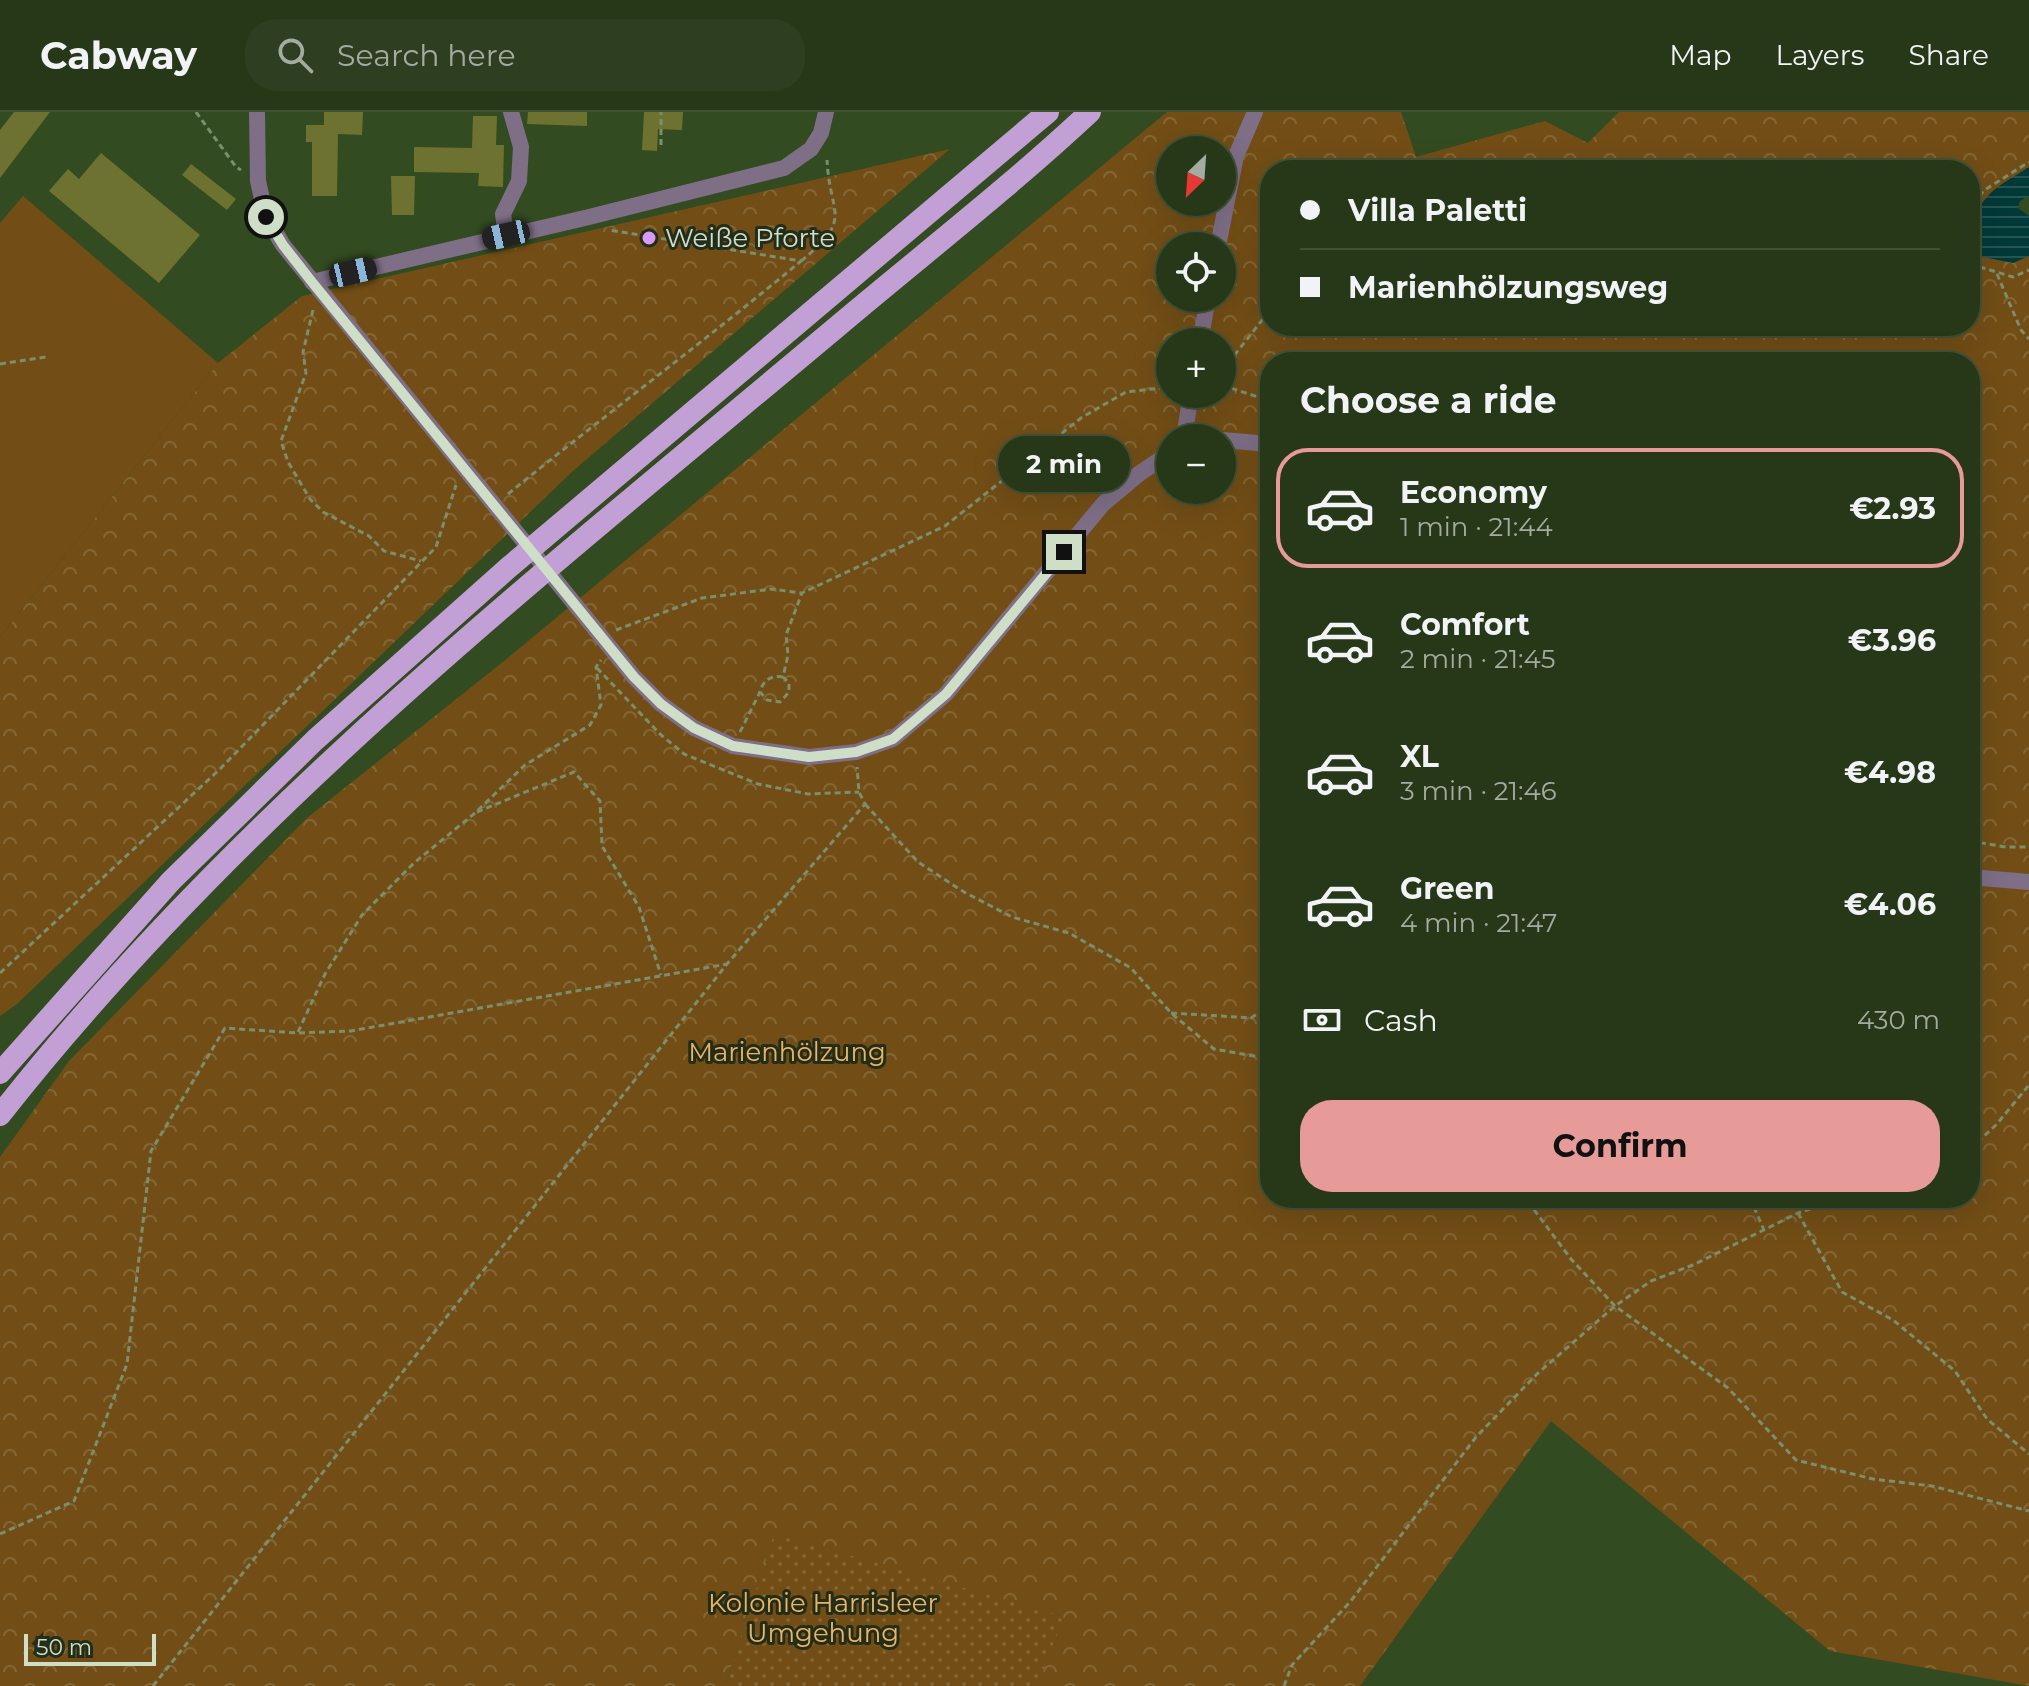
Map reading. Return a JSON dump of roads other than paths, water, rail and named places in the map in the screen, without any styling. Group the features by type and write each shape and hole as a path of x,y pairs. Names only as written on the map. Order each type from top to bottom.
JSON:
{"highway":[{"path":"0,1073 171,881 315,740 519,558 1048,112"},
{"path":"0,1115 55,1044 188,900 328,761 1090,112"},
{"path":"0,1052 38,1028"}],"street":[{"path":"257,112 258,181 266,217 283,245 606,643 661,704 694,728 733,746 809,757 856,752 893,739 946,694 1103,504 1156,462"},
{"path":"506,235 503,214 519,181 521,147 511,112"},
{"path":"312,282 784,168 811,149 821,133 826,112"},
{"path":"1221,232 1236,156 1255,112"},
{"path":"1236,441 1260,443"},
{"path":"1980,878 2029,882"}],"water":[{"path":"2029,167 2029,196 2020,201 2018,208 2029,216 2029,256 2013,263 1983,257 1980,253 1980,207 1997,188"}],"place":[{"name":"Weiße Pforte","path":"649,238"}],"park label":[{"name":"Marienhölzung","path":"787,1052"},
{"name":"Kolonie Harrisleer Umgehung","path":"823,1618"}]}
